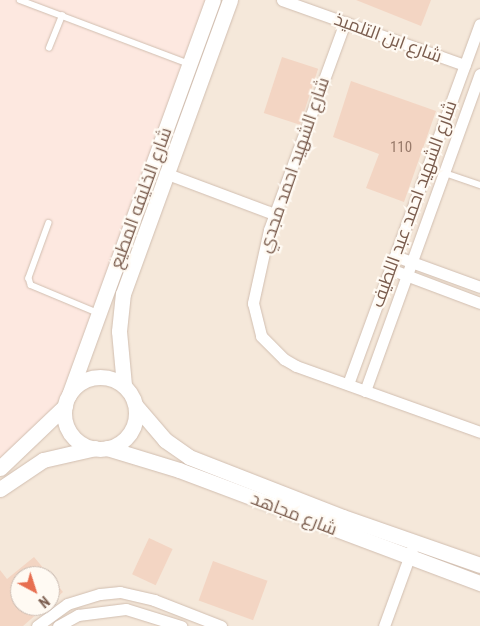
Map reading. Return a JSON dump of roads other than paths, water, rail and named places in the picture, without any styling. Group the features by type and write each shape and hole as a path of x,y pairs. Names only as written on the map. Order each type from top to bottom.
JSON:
{"street":[{"name":"شارع الخليفه المطيع","path":"124,385 120,313 133,242 213,0"},
{"name":"شارع الخليفه المطيع","path":"0,468 67,401 100,314 165,173 230,0"},
{"name":"شارع ابن التلميذ","path":"282,0 465,65"},
{"name":"شارع الشهيد احمد مجدي","path":"345,22 274,214 252,303 261,336 284,359 296,366 480,432"},
{"name":"شارع الشهيد احمد عبد اللطيف","path":"348,384 480,24"},
{"name":"شارع الشهيد احمد عبد اللطيف","path":"365,391 480,74"},
{"path":"165,173 274,214"},
{"path":"395,256 480,286"},
{"path":"390,269 480,303"},
{"path":"0,489 44,460 101,448 127,438 136,418 136,406 124,385 113,379 94,378 77,385 67,401 68,429 75,438 101,448"},
{"name":"شارع مجاهد","path":"136,406 165,440 190,457 480,565"},
{"name":"شارع مجاهد","path":"101,448 179,470 408,558 480,583"},
{"path":"384,626 414,542"},
{"path":"37,626 67,604 100,594 120,592 154,600 221,626"},
{"path":"58,626 78,615 126,609 181,626"}],"lane":[{"path":"20,0 190,65"},
{"path":"49,48 62,16"},
{"path":"445,173 480,185"},
{"path":"50,223 29,278 31,285 100,314"}]}
